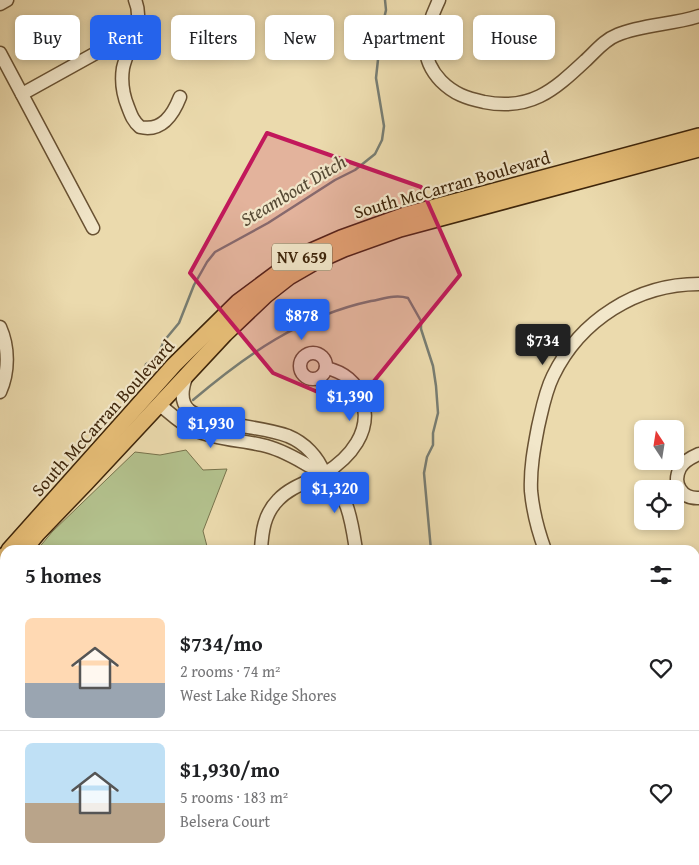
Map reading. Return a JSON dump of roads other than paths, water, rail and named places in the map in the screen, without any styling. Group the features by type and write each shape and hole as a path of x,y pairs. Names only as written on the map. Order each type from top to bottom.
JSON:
{"main road":[{"name":"South McCarran Boulevard","path":"13,545 174,366 238,302 265,280 309,252 341,238 405,215 699,136"},
{"name":"South McCarran Boulevard","path":"28,545 232,326 289,277 315,262 344,249 400,229 699,149"},
{"path":"160,405 166,382 174,366"}],"street":[{"path":"0,4 7,0"},
{"path":"135,0 138,12 136,30 122,76 123,91 131,116 140,127 151,128 158,126 167,120 180,97"},
{"path":"439,0 425,37 430,66 436,76 458,95 496,104 514,105 531,101 541,96 566,78 608,39 633,29 699,16"},
{"path":"0,52 93,228"},
{"path":"22,94 90,56"},
{"path":"543,545 533,507 531,470 533,451 545,397 560,363 582,333 612,309 648,292 699,284"},
{"path":"0,327 6,345 7,358 6,372 0,392"},
{"path":"261,545 267,516 273,506 288,492 324,473 340,462 359,441 363,432 365,411 358,389 343,374 326,368"},
{"path":"188,373 183,386 183,401 188,410 198,416 228,424 289,436 313,454 321,464 324,473 342,496 352,526 355,545"},
{"path":"160,405 194,430 282,451 324,473"},
{"path":"226,439 228,424"},
{"path":"282,451 289,436"},
{"path":"699,454 684,463 677,476 677,484 683,494 688,497 699,498"}],"waterway":[{"name":"Steamboat Ditch","path":"147,377 145,372 146,364 158,355 164,341 179,323 194,285 215,252 268,223 335,180 355,170 375,154 382,140 384,126 376,78 381,32 386,10 385,0"},
{"name":"Steamboat Ditch","path":"193,400 254,353 276,339 321,316 389,297 408,298 421,321 421,329 433,366 436,386 438,413 433,433 433,445 427,457 424,473 431,545"}]}
